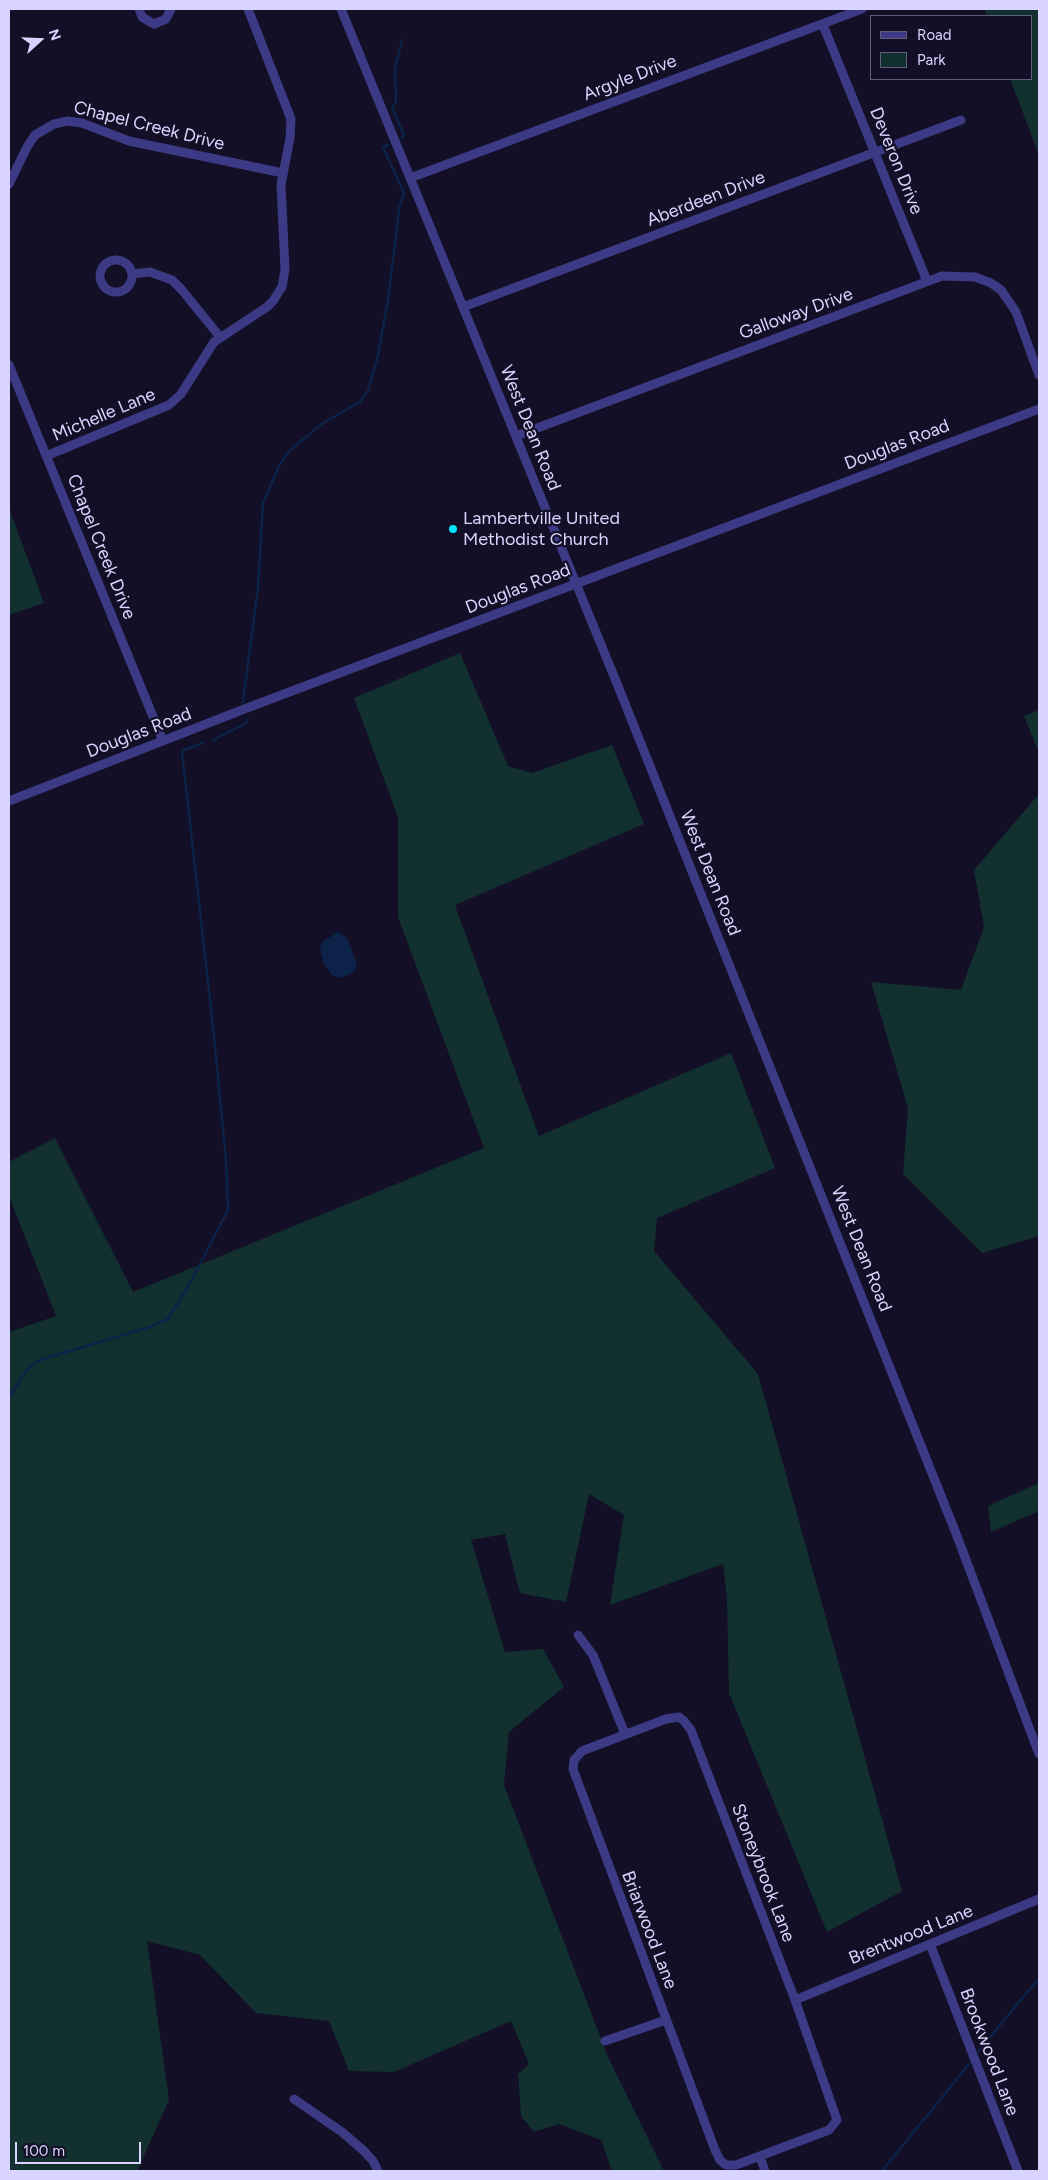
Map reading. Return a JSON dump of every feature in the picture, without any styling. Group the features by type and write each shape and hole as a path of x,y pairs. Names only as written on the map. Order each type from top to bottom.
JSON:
{"street":[{"path":"138,9 145,21 154,24 166,19 171,9"},
{"name":"Michelle Lane","path":"46,456 169,405 181,394 209,349 220,337 267,307 282,287 286,269 281,197 291,119 248,9"},
{"name":"West Dean Road","path":"341,9 577,584 957,1536 1039,1754"},
{"name":"Argyle Drive","path":"410,178 862,9"},
{"name":"Deveron Drive","path":"823,25 927,281"},
{"name":"Aberdeen Drive","path":"463,307 960,120"},
{"name":"Chapel Creek Drive","path":"9,184 27,146 35,135 48,126 68,121 82,123 130,141 283,174"},
{"path":"132,274 150,272 172,280 220,337"},
{"name":"Galloway Drive","path":"516,436 942,276 975,277 992,283 1001,290 1016,312 1039,375"},
{"name":"Chapel Creek Drive","path":"9,365 163,741"},
{"name":"Douglas Road","path":"9,801 1039,409"},
{"path":"578,1635 593,1655 625,1734"},
{"name":"Stoneybrook Lane","path":"625,1734 666,1719 679,1717 691,1730 794,2000 837,2120 829,2130 760,2158 736,2165 726,2165 724,2163"},
{"name":"Briarwood Lane","path":"625,1734 582,1751 574,1760 573,1770 715,2150 724,2163"},
{"name":"Brentwood Lane","path":"794,2000 1039,1900"},
{"name":"Brookwood Lane","path":"930,1944 1018,2171"},
{"path":"605,2041 666,2020"},
{"path":"294,2098 342,2132 364,2151 378,2171"},
{"path":"760,2158 765,2171"}],"green space":[{"path":"984,9 1039,9 1039,155 1010,80 1033,80 1033,15 987,15"},
{"path":"9,508 44,603 9,615"},
{"path":"460,653 508,766 532,773 612,745 644,824 455,905 539,1136 731,1053 775,1168 657,1218 654,1251 758,1374 902,1891 827,1932 729,1693 727,1599 723,1564 610,1605 624,1515 589,1494 566,1602 520,1593 505,1534 471,1540 505,1652 543,1649 564,1687 509,1732 504,1785 608,2057 664,2171 612,2171 601,2140 559,2124 534,2132 521,2116 518,2074 529,2064 511,2021 394,2072 349,2071 329,2021 256,2013 200,1955 147,1941 169,2100 137,2171 9,2171 9,1332 56,1316 9,1196 9,1162 55,1138 133,1292 484,1148 398,917 398,817 354,698"},
{"path":"1039,710 1039,753 1024,716"},
{"path":"1039,794 1039,1236 982,1253 903,1174 908,1108 871,982 961,990 984,927 974,870"},
{"path":"1039,1483 1039,1511 991,1532 988,1506"}],"water":[{"path":"338,932 347,938 357,964 353,973 340,978 333,976 324,964 320,949 322,942"}],"waterway":[{"path":"402,40 395,69 396,101 392,108 404,135 402,138"},
{"path":"243,702 258,587 263,503 279,466 289,451 323,423 360,402 368,391 378,355 388,300 399,209 404,193 383,147 388,145"},
{"path":"213,740 245,724 248,719"},
{"path":"9,1397 34,1363 150,1327 168,1319 189,1285 228,1210 226,1160 212,1017 182,753 184,750 203,743"},
{"path":"978,2052 1039,1978"},
{"path":"882,2171 969,2064"}],"place":[{"name":"Lambertville United Methodist Church","path":"453,529"}]}
